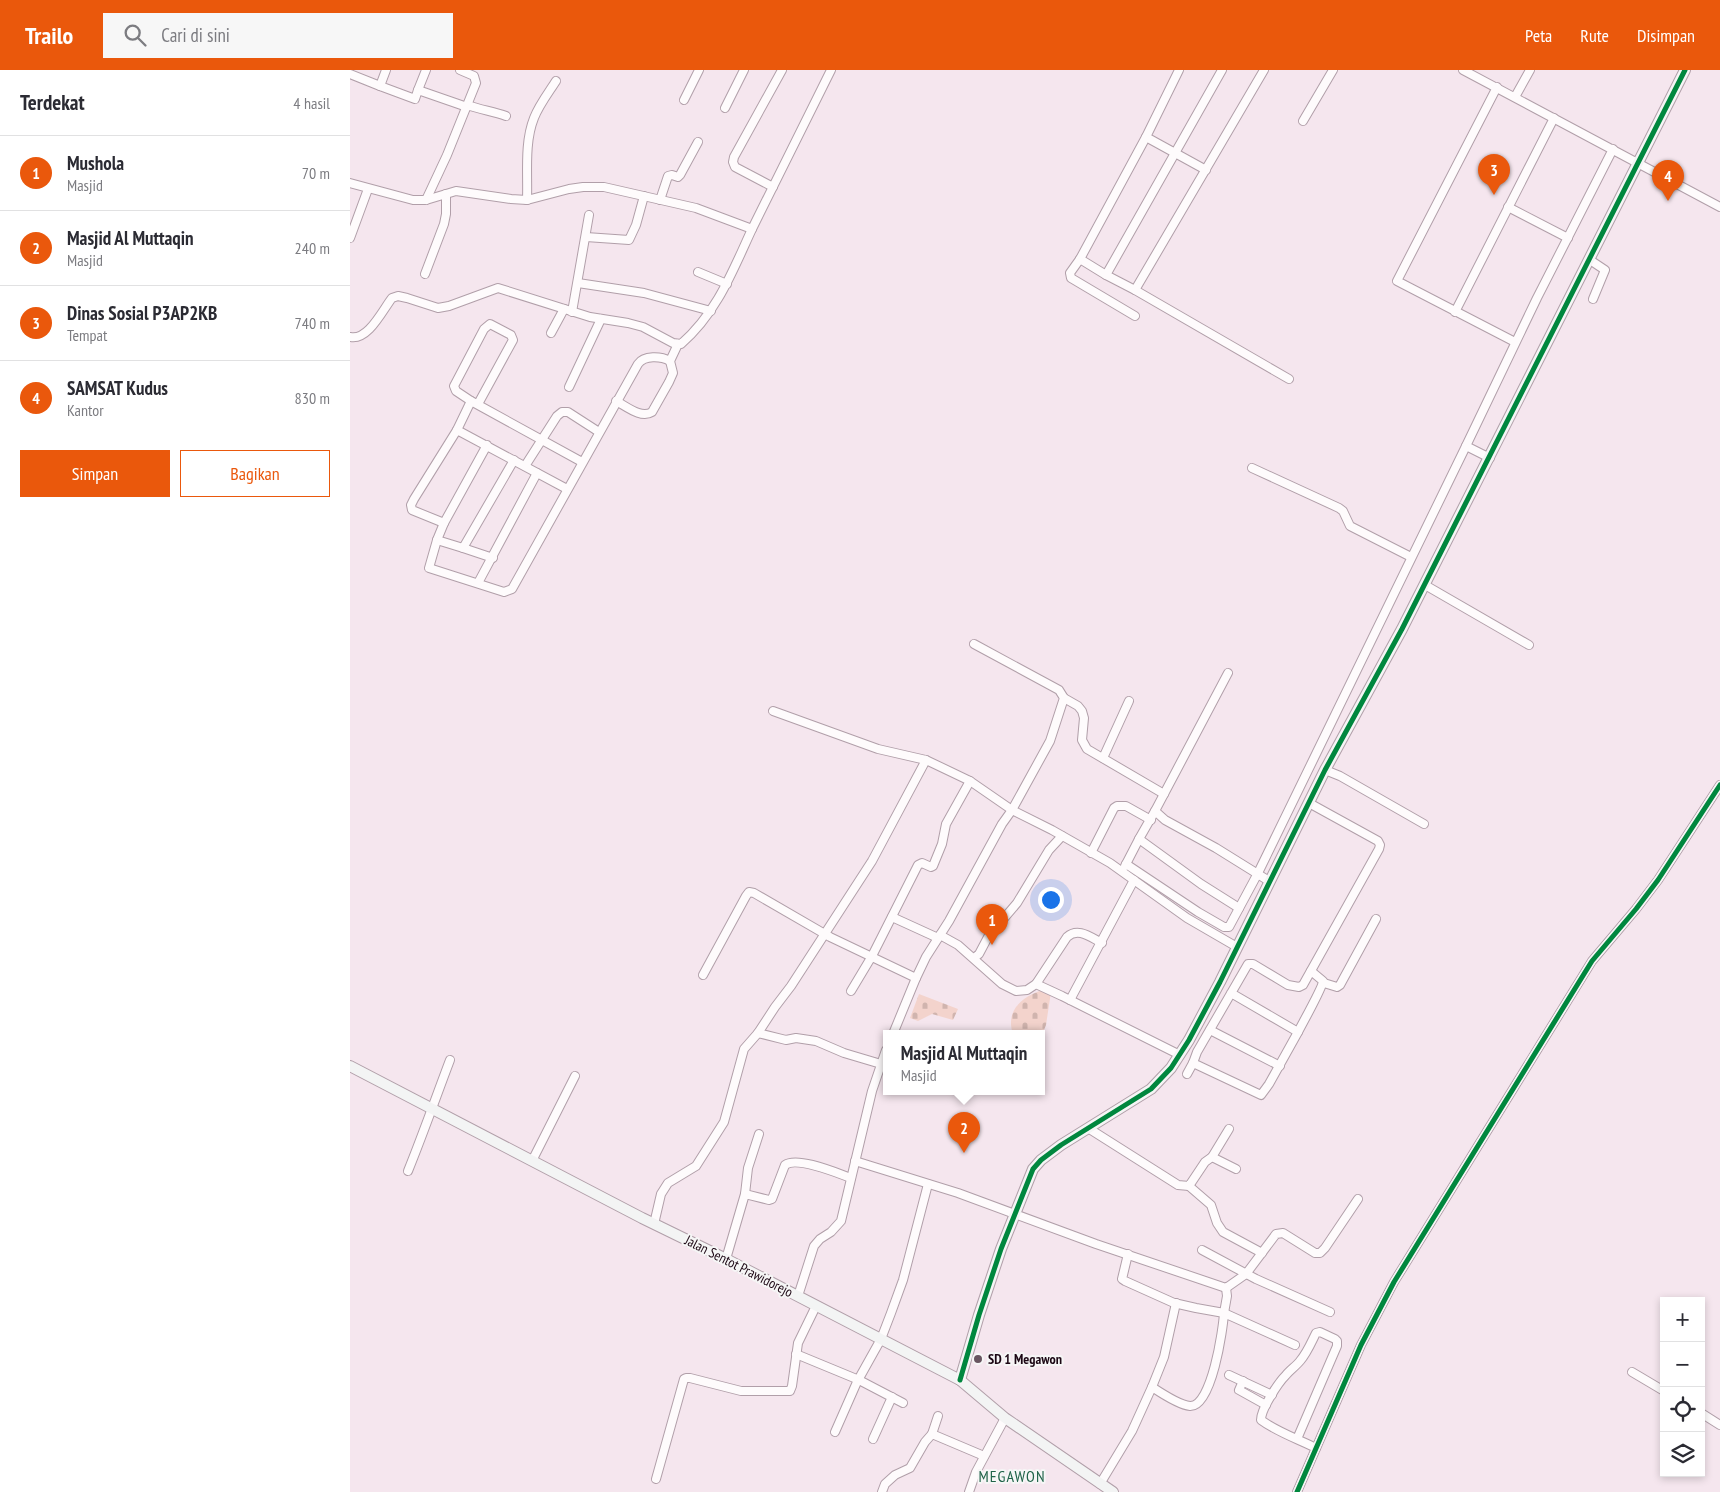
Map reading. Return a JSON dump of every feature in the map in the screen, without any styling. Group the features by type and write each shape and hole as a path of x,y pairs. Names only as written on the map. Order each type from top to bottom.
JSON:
{"street":[{"path":"380,86 386,70"},
{"path":"350,74 415,99 426,70"},
{"path":"460,70 474,76 476,79"},
{"path":"426,200 467,106 479,70"},
{"path":"684,100 699,70"},
{"path":"725,108 744,70"},
{"path":"773,188 735,166 733,162 782,70"},
{"path":"350,337 357,339 366,334 392,298 398,296 438,308 449,306 498,288 600,319 643,327 673,343 681,344 711,311 727,284 752,228 832,70"},
{"path":"1135,316 1071,278 1070,273 1080,259 1146,137 1179,70"},
{"path":"1106,275 1222,70"},
{"path":"1135,290 1264,70"},
{"path":"1303,121 1333,70"},
{"path":"1464,70 1720,207"},
{"path":"1515,97 1530,70"},
{"path":"772,711 878,749 926,760 970,782 1012,810 1091,853 1124,868 1224,927 1229,927 1258,873 1411,557 1594,262 1638,164 1685,70"},
{"path":"527,200 528,146 534,117 556,81"},
{"path":"1497,88 1397,281 1515,342"},
{"path":"418,90 506,116"},
{"path":"1454,312 1554,118"},
{"path":"1146,137 1206,170"},
{"path":"660,200 668,176 678,177 680,175 698,142"},
{"path":"1187,1074 1210,1030 1214,1006 1226,972 1269,881 1302,818 1312,804 1345,732 1425,586 1477,452 1515,342 1615,150"},
{"path":"350,184 405,199 426,200 461,192 511,200 527,200 583,186 604,187 696,208 752,228"},
{"path":"350,238 368,189"},
{"path":"425,274 444,224 446,194"},
{"path":"586,237 629,240 636,225 644,196"},
{"path":"1508,207 1568,238"},
{"path":"551,333 568,310 578,283 589,216"},
{"path":"1080,259 1289,379"},
{"path":"1593,298 1605,273 1604,268 1594,262"},
{"path":"698,272 727,284"},
{"path":"578,283 644,293 711,311"},
{"path":"569,387 600,319"},
{"path":"444,523 412,510 411,507 475,402 513,340 511,335 490,324 484,329 454,386 456,391 475,402 542,440 582,462"},
{"path":"616,401 640,414 652,412 673,373 670,361 678,344"},
{"path":"487,445 444,523 429,568 504,592 512,589 616,401 641,360 666,358 670,361"},
{"path":"525,466 556,416 562,412 568,412 599,432"},
{"path":"458,430 567,489"},
{"path":"463,548 514,460"},
{"path":"1252,468 1339,508 1343,511 1350,526 1411,557"},
{"path":"478,583 538,473"},
{"path":"437,540 493,558"},
{"path":"1425,586 1528,645"},
{"path":"974,644 1059,690 1064,698 1078,706 1082,711 1084,718 1082,740 1087,749 1164,794"},
{"path":"1124,868 1228,672"},
{"path":"895,1030 926,957 1050,741 1064,698"},
{"path":"1103,758 1129,701"},
{"path":"1330,725 1345,732"},
{"path":"654,1224 661,1194 668,1183 696,1166 724,1122 744,1049 758,1033 826,934 872,862 926,760"},
{"path":"1326,771 1340,776 1424,824"},
{"path":"851,991 872,956 918,866 922,863 933,866 942,844 946,824 970,782"},
{"path":"1297,1492 1361,1345 1407,1260 1592,961 1658,880 1720,785"},
{"path":"960,1380 979,1315 1014,1214 1028,1178 1037,1164 1088,1128 1151,1089 1171,1068 1214,1006 1231,993 1237,978 1248,964 1253,964 1288,985 1299,987 1303,985 1380,845 1378,841 1312,804"},
{"path":"1091,853 1114,808 1117,806 1126,806 1151,820"},
{"path":"1155,811 1165,820 1269,881"},
{"path":"1288,811 1302,818"},
{"path":"974,958 979,954 988,937 1017,903 1049,850 1062,836"},
{"path":"1139,839 1201,884 1239,908"},
{"path":"1124,868 1134,880 1187,918 1237,947"},
{"path":"1070,1000 1134,880"},
{"path":"703,975 746,896 750,892 826,934 916,978"},
{"path":"892,917 958,945 1002,984 1016,991 1027,990 1036,984 1067,937 1073,932 1088,935 1102,943"},
{"path":"1311,971 1324,984 1337,987 1340,985 1376,919"},
{"path":"1226,972 1237,978"},
{"path":"1036,984 1180,1054"},
{"path":"1193,1063 1259,1096 1262,1095 1280,1066 1324,984"},
{"path":"1231,993 1298,1032"},
{"path":"1210,1030 1280,1066"},
{"path":"758,1033 786,1040 796,1038 816,1041 844,1053 880,1064"},
{"path":"798,1296 814,1246 841,1221 883,1057"},
{"path":"408,1171 450,1060"},
{"name":"Jalan Sentot Prawidorejo","path":"350,1066 960,1380 1005,1418 1113,1492"},
{"path":"532,1161 575,1076"},
{"path":"1088,1128 1178,1185 1189,1186 1211,1205 1219,1228 1262,1253"},
{"path":"1189,1186 1204,1162 1212,1157 1229,1129"},
{"path":"726,1259 745,1194 748,1168 759,1134"},
{"path":"1212,1157 1236,1168"},
{"path":"855,1161 928,1184 1226,1288"},
{"path":"745,1194 769,1200 772,1199 785,1165 789,1162 799,1162 851,1178"},
{"path":"835,1432 859,1380 882,1339 903,1280 928,1184"},
{"path":"1226,1288 1246,1274 1276,1234 1281,1232 1315,1253 1320,1253 1358,1199"},
{"path":"1202,1250 1279,1290 1330,1312"},
{"path":"1128,1254 1122,1279 1125,1281 1176,1303 1224,1312 1295,1345"},
{"path":"1152,1387 1189,1406 1195,1405 1206,1391 1219,1350 1227,1296 1226,1288"},
{"path":"1100,1484 1132,1431 1152,1387 1164,1357 1176,1303"},
{"path":"656,1480 681,1386 686,1378 741,1391 790,1391 798,1343 816,1306"},
{"path":"1297,1439 1337,1346 1336,1341 1320,1332 1316,1333 1300,1361 1284,1376 1261,1414 1261,1420 1297,1439 1316,1448"},
{"path":"796,1354 859,1380 903,1403"},
{"path":"1632,1372 1660,1389"},
{"path":"1229,1374 1272,1395"},
{"path":"1242,1381 1239,1390 1266,1404"},
{"path":"873,1439 892,1397"},
{"path":"882,1492 885,1484 895,1475 910,1468 925,1442 932,1434 938,1416"},
{"path":"1705,1416 1720,1425"},
{"path":"969,1492 976,1472 1005,1418"},
{"path":"932,1434 984,1456"}],"green space":[{"path":"1043,990 1051,992 1044,1030 1012,1030 1011,1018 1013,1012 1022,1000"},
{"path":"919,994 958,1009 953,1020 932,1014 918,1021 910,1018"}],"cycle path":[{"path":"960,1380 1001,1249 1033,1169 1041,1160 1061,1145 1151,1089 1171,1068 1189,1040 1220,982 1325,770 1402,629 1685,70"},
{"path":"1297,1492 1361,1345 1394,1282 1592,961 1658,880 1720,785"}],"place":[{"name":"Dinas Sosial P3AP2KB","path":"1494,195"},
{"name":"SAMSAT Kudus","path":"1668,201"},
{"name":"Mushola","path":"992,945"},
{"name":"Masjid Al Muttaqin","path":"964,1153"},
{"name":"SD 1 Megawon","path":"978,1359"}],"district":[{"name":"MEGAWON","path":"1012,1476"}]}
